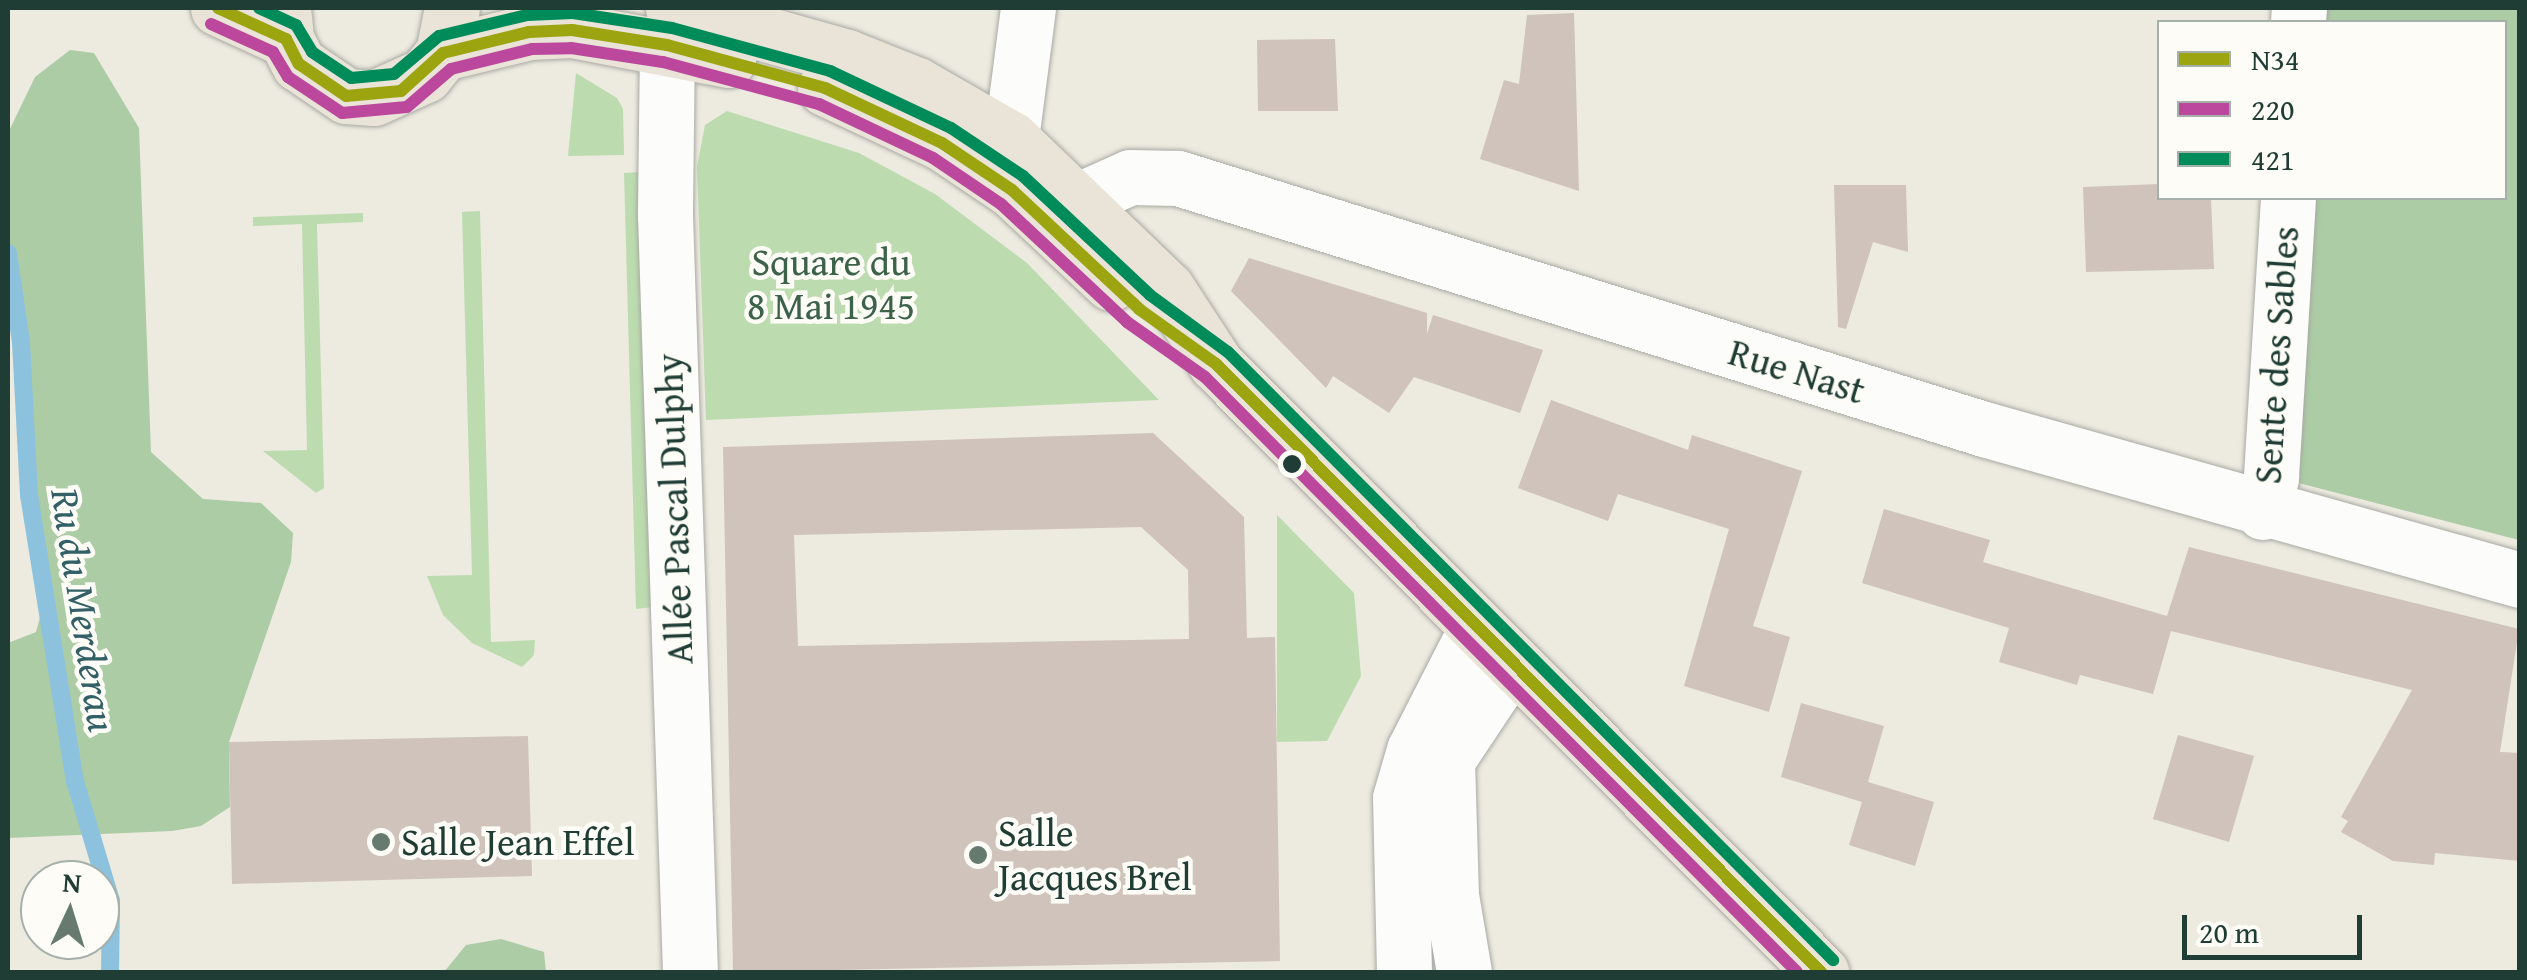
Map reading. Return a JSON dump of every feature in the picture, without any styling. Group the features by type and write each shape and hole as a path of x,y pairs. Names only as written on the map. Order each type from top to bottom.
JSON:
{"main road":[{"path":"218,8 285,23 299,64 346,96 402,91 447,30 529,32 670,26 847,57 917,85 1011,139 1167,288 1216,364"},
{"path":"670,26 826,88 942,142 1012,190 1139,309 1216,364 1494,645 1797,961"}],"street":[{"path":"1011,139 1028,8"},
{"name":"Allée Pascal Dulphy","path":"670,26 665,215 690,972"},
{"name":"Rue Nast","path":"1079,200 1130,177 1178,178 2263,512 2520,580"},
{"name":"Sente des Sables","path":"2263,512 2288,200"},
{"path":"1404,972 1400,798 1414,750 1494,645"},
{"path":"1464,972 1452,895 1447,760 1494,645"}],"green space":[{"path":"2299,8 2519,8 2519,540 2271,476 2288,200 2507,200 2507,20 2298,20"},
{"path":"70,50 94,53 139,128 151,452 203,499 261,503 293,533 291,562 229,742 230,807 201,826 172,831 8,838 8,643 36,632 45,599 8,253 8,133 35,77"},
{"path":"576,73 617,98 623,109 624,155 568,156"},
{"name":"Square du 8 Mai 1945","path":"727,111 859,153 935,194 1027,263 1159,400 706,420 697,167 705,125"},
{"path":"640,172 653,607 636,609 624,173"},
{"path":"480,211 491,642 535,640 534,655 522,667 472,643 443,615 427,576 472,575 462,212"},
{"path":"363,213 363,222 317,224 324,488 316,493 263,451 307,450 302,224 253,226 253,217"},
{"path":"1277,515 1354,593 1361,676 1327,741 1277,742"},
{"path":"501,939 544,952 546,972 444,972 466,945"}],"building":[{"path":"1574,13 1579,191 1480,159 1504,80 1519,84 1527,15"},
{"path":"1335,39 1338,111 1258,111 1257,40"},
{"path":"2157,184 2157,200 2211,200 2214,269 2086,272 2083,187"},
{"path":"1834,185 1906,185 1908,252 1873,242 1846,329 1838,327"},
{"path":"1249,258 1427,313 1427,334 1433,315 1543,350 1520,413 1414,377 1389,413 1333,376 1326,388 1231,291"},
{"path":"1551,400 1688,450 1692,435 1802,471 1753,626 1790,637 1769,712 1684,686 1729,529 1618,494 1608,521 1518,488"},
{"path":"1153,433 1244,517 1247,638 1275,637 1280,961 733,972 723,447","holes":["1141,527 1188,570 1189,639 798,646 794,535"]},
{"path":"1884,509 1990,540 1983,562 2167,616 2189,547 2519,629 2500,752 2520,753 2520,861 2435,853 2434,865 2393,861 2341,832 2348,821 2341,817 2412,690 2171,631 2153,694 2080,675 2077,685 1999,662 2009,628 1862,583"},
{"path":"1801,703 1884,726 1868,782 1934,802 1915,866 1849,845 1862,802 1781,777"},
{"path":"2178,735 2254,756 2229,842 2153,819"},
{"name":"Salle Jean Effel","path":"528,736 532,876 232,884 229,742"}],"waterway":[{"name":"Ru du Merderau","path":"8,253 21,342 29,495 75,781 111,901 110,972"}],"transit line":[{"name":"N34","path":"218,8 286,39 299,64 346,96 401,91 443,53 529,32 572,30 667,45 825,88 942,143 1012,190 1139,309 1216,364 1821,972"},
{"name":"421","path":"259,8 296,25 312,52 351,78 394,74 439,36 527,15 573,13 672,28 830,71 951,128 1023,176 1150,295 1228,352 1833,960"},
{"name":"220","path":"211,24 273,52 288,77 342,113 407,107 451,69 532,49 571,48 663,62 819,104 933,158 1001,204 1127,322 1205,377 1797,972"}],"place":[{"name":"Salle Jean Effel","path":"381,842"},
{"name":"Salle Jacques Brel","path":"978,855"}]}
